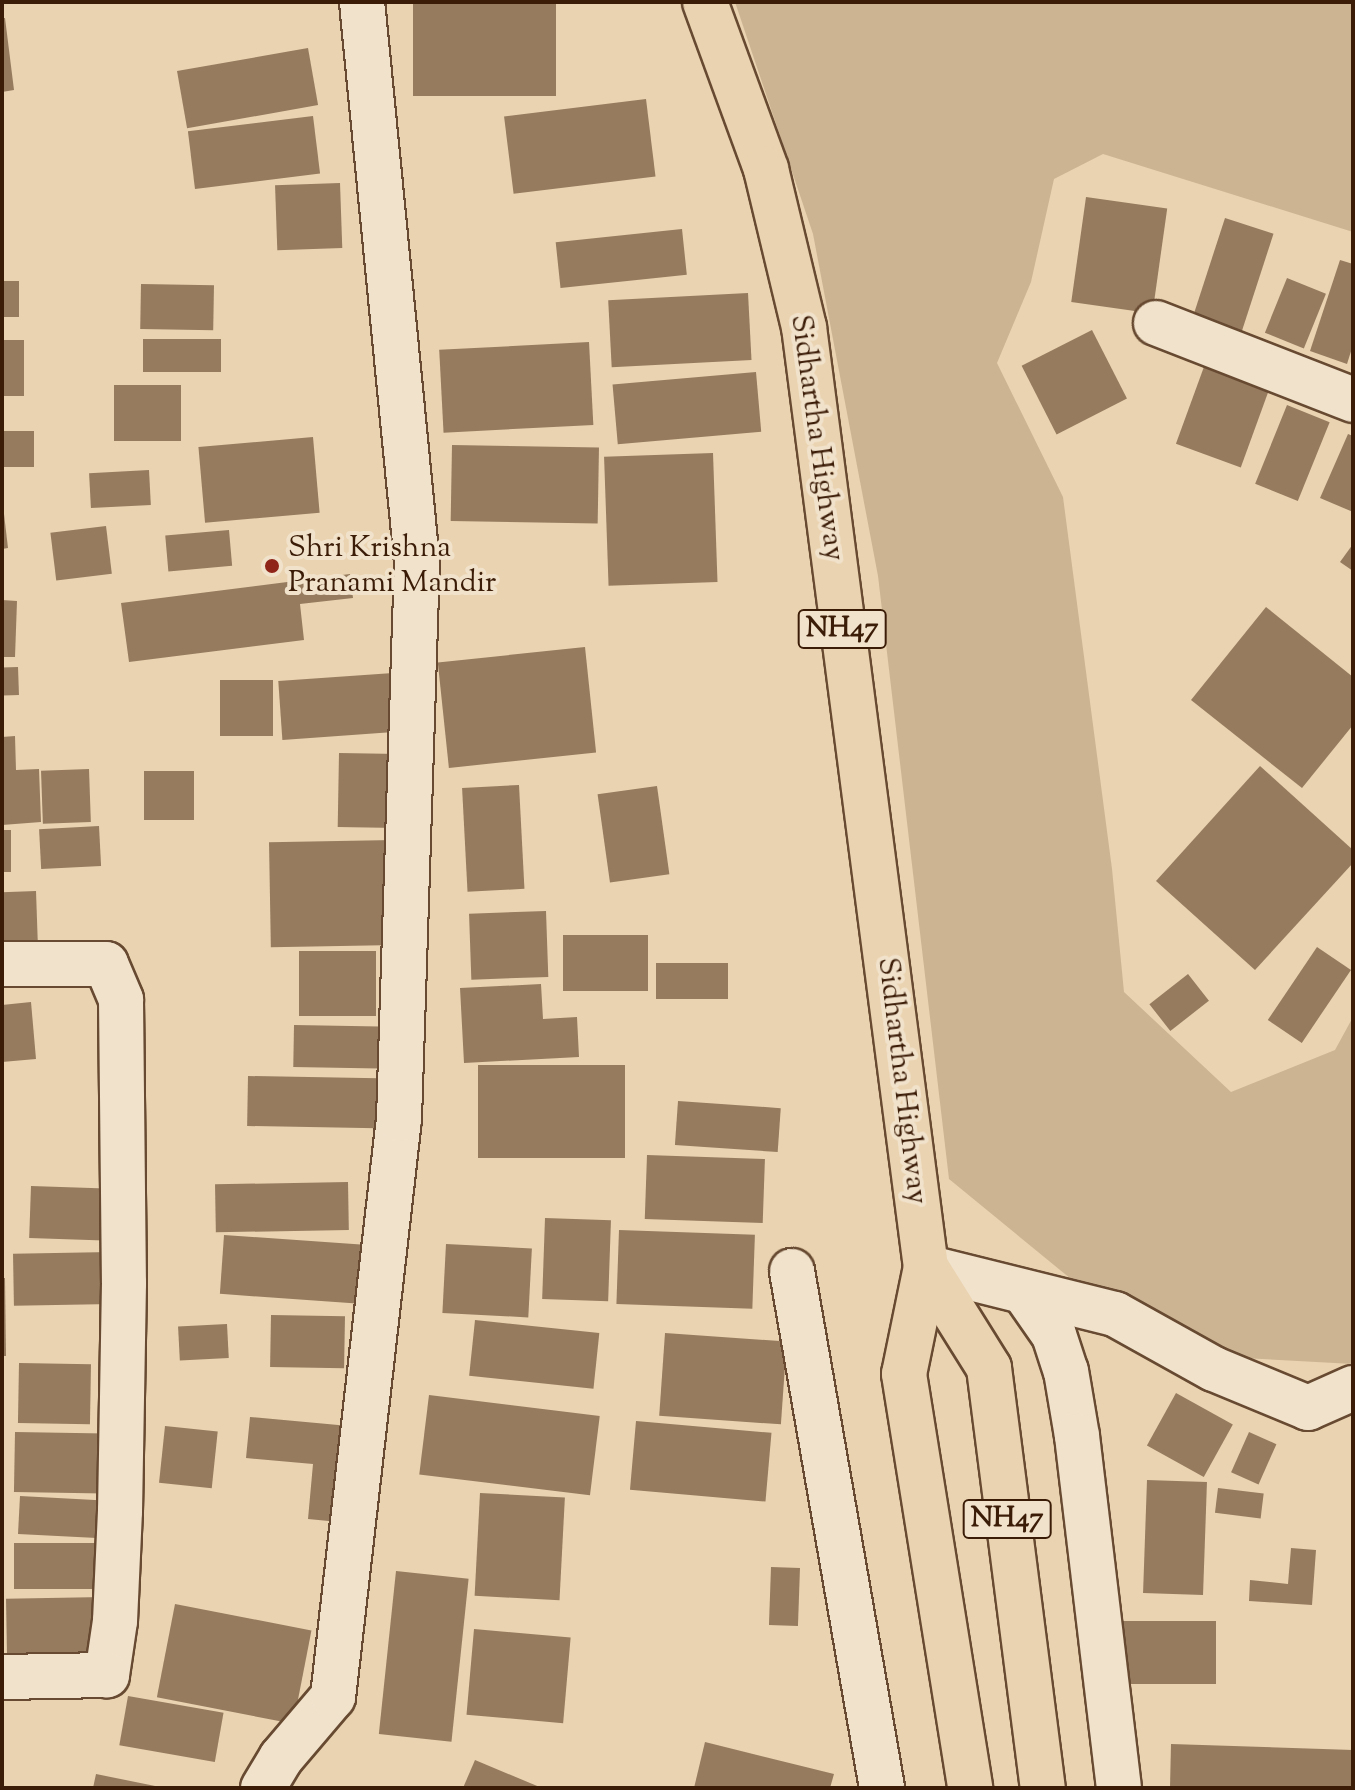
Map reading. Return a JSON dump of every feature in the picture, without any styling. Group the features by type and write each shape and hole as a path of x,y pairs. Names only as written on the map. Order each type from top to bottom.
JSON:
{"highway":[{"name":"Sidhartha Highway","path":"705,2 766,169 804,327 926,1267 904,1374 970,1788"},
{"name":"Sidhartha Highway","path":"926,1267 989,1368 1043,1788"}],"street":[{"path":"276,1778 333,1697 399,1119 417,562 362,2"},
{"path":"1156,323 1353,400"},
{"path":"2,964 106,964 121,1000 124,1283 120,1511 115,1621 107,1675 2,1677"},
{"path":"926,1267 1115,1314 1214,1369 1308,1408 1353,1388"},
{"path":"792,1271 882,1788"},
{"path":"1024,1292 1054,1335 1066,1371 1077,1436 1119,1788"}],"shaded area":[{"path":"735,2 1353,2 1353,232 1103,154 1054,179 1031,282 997,363 1063,497 1112,869 1124,992 1231,1092 1335,1050 1353,1017 1353,1364 1224,1357 1082,1288 949,1179 878,576 813,234"}],"building":[{"path":"413,2 556,2 556,96 413,96"},
{"path":"2,18 5,18 14,90 2,92"},
{"path":"308,48 318,105 187,128 177,71"},
{"path":"646,99 656,176 514,194 504,116"},
{"path":"313,116 320,174 195,189 188,131"},
{"path":"340,183 342,248 277,250 275,185"},
{"path":"1086,197 1167,208 1152,313 1071,302"},
{"path":"1225,218 1274,234 1242,332 1193,316"},
{"path":"682,229 687,275 561,288 556,242"},
{"path":"1340,260 1353,264 1353,345 1347,364 1310,351"},
{"path":"1287,278 1326,294 1304,348 1265,333"},
{"path":"2,281 19,281 19,317 2,317"},
{"path":"141,284 214,285 213,330 140,329"},
{"path":"748,293 752,360 612,367 608,300"},
{"path":"1092,330 1127,399 1057,434 1022,366"},
{"path":"143,339 221,339 221,372 143,372"},
{"path":"2,340 24,340 24,396 2,396"},
{"path":"589,342 593,425 444,433 439,350"},
{"path":"1205,364 1270,388 1241,467 1176,444"},
{"path":"756,372 761,432 618,444 613,385"},
{"path":"114,385 181,385 181,441 114,441"},
{"path":"1287,405 1330,422 1298,501 1255,484"},
{"path":"2,431 34,431 34,467 2,467"},
{"path":"1348,434 1353,436 1353,512 1320,498"},
{"path":"313,437 320,513 205,523 198,447"},
{"path":"452,445 599,448 598,524 451,521"},
{"path":"713,453 718,582 609,586 604,457"},
{"path":"149,470 151,505 91,508 89,473"},
{"path":"2,515 8,548 2,549"},
{"path":"106,526 112,574 56,580 50,533"},
{"path":"229,530 232,566 168,571 165,536"},
{"path":"1353,544 1353,571 1340,562"},
{"path":"350,574 353,598 300,604 304,640 129,662 121,603"},
{"path":"2,600 17,601 15,657 2,657"},
{"path":"1266,607 1353,677 1353,725 1302,788 1191,700"},
{"path":"585,647 596,752 449,768 438,662"},
{"path":"18,667 19,695 3,696 2,668"},
{"path":"393,673 397,732 282,740 278,681"},
{"path":"220,680 273,680 273,736 220,736"},
{"path":"15,736 16,770 39,769 41,822 2,825 2,737"},
{"path":"339,753 399,754 398,828 338,827"},
{"path":"1260,766 1353,850 1353,863 1255,970 1156,881"},
{"path":"89,769 91,822 43,824 41,771"},
{"path":"144,771 194,771 194,820 144,820"},
{"path":"519,785 524,889 468,892 462,788"},
{"path":"657,786 669,874 610,882 598,794"},
{"path":"99,826 101,866 41,869 39,829"},
{"path":"2,830 11,830 11,872 2,872"},
{"path":"394,840 396,945 271,947 269,842"},
{"path":"36,891 38,942 4,943 2,892"},
{"path":"546,911 548,977 471,980 469,914"},
{"path":"563,935 648,935 648,991 563,991"},
{"path":"1317,947 1351,970 1302,1043 1268,1020"},
{"path":"299,951 376,951 376,1016 299,1016"},
{"path":"656,963 728,963 728,999 656,999"},
{"path":"1188,974 1209,1001 1170,1031 1149,1004"},
{"path":"541,984 543,1019 577,1017 579,1057 464,1063 460,988"},
{"path":"31,1002 36,1059 2,1062 2,1005"},
{"path":"294,1025 394,1027 393,1069 293,1067"},
{"path":"478,1065 625,1065 625,1158 478,1158"},
{"path":"248,1076 392,1079 391,1129 247,1126"},
{"path":"678,1101 781,1108 778,1152 675,1145"},
{"path":"647,1155 765,1159 763,1223 645,1219"},
{"path":"348,1182 349,1230 216,1232 215,1184"},
{"path":"31,1186 106,1189 104,1241 29,1238"},
{"path":"545,1218 611,1220 608,1301 542,1299"},
{"path":"619,1230 755,1235 752,1309 616,1304"},
{"path":"224,1235 368,1245 364,1304 220,1294"},
{"path":"446,1244 532,1249 528,1317 442,1313"},
{"path":"111,1252 112,1304 14,1306 13,1254"},
{"path":"2,1278 5,1278 6,1356 2,1356"},
{"path":"271,1315 345,1316 344,1368 270,1367"},
{"path":"475,1320 599,1333 593,1389 469,1376"},
{"path":"227,1324 229,1358 180,1361 178,1327"},
{"path":"665,1333 787,1342 781,1424 659,1416"},
{"path":"19,1363 91,1364 90,1424 18,1423"},
{"path":"1176,1393 1233,1425 1204,1477 1147,1445"},
{"path":"429,1395 600,1416 590,1495 419,1474"},
{"path":"250,1417 349,1426 339,1522 308,1519 313,1464 246,1458"},
{"path":"636,1421 771,1433 765,1502 630,1490"},
{"path":"165,1426 218,1432 212,1488 159,1483"},
{"path":"15,1432 105,1434 104,1494 14,1492"},
{"path":"1249,1432 1276,1444 1259,1484 1231,1472"},
{"path":"1147,1480 1207,1482 1203,1595 1143,1593"},
{"path":"1218,1488 1264,1494 1261,1518 1215,1513"},
{"path":"480,1493 565,1497 559,1600 475,1596"},
{"path":"20,1496 109,1501 107,1539 18,1534"},
{"path":"14,1543 101,1543 101,1589 14,1589"},
{"path":"1291,1548 1316,1550 1312,1605 1249,1601 1250,1580 1288,1584"},
{"path":"771,1567 800,1568 798,1626 769,1625"},
{"path":"396,1571 469,1579 451,1742 379,1734"},
{"path":"104,1597 105,1659 7,1661 6,1599"},
{"path":"175,1604 311,1631 293,1724 157,1697"},
{"path":"1109,1621 1216,1621 1216,1684 1109,1684"},
{"path":"474,1629 571,1637 563,1723 467,1715"},
{"path":"128,1696 224,1713 215,1762 119,1745"},
{"path":"705,1742 834,1774 830,1788 694,1788"},
{"path":"1171,1744 1353,1750 1353,1788 1170,1788"},
{"path":"475,1760 542,1788 463,1788"},
{"path":"96,1774 160,1787 160,1788 93,1788"}],"place":[{"name":"Shri Krishna Pranami Mandir","path":"272,566"}]}
